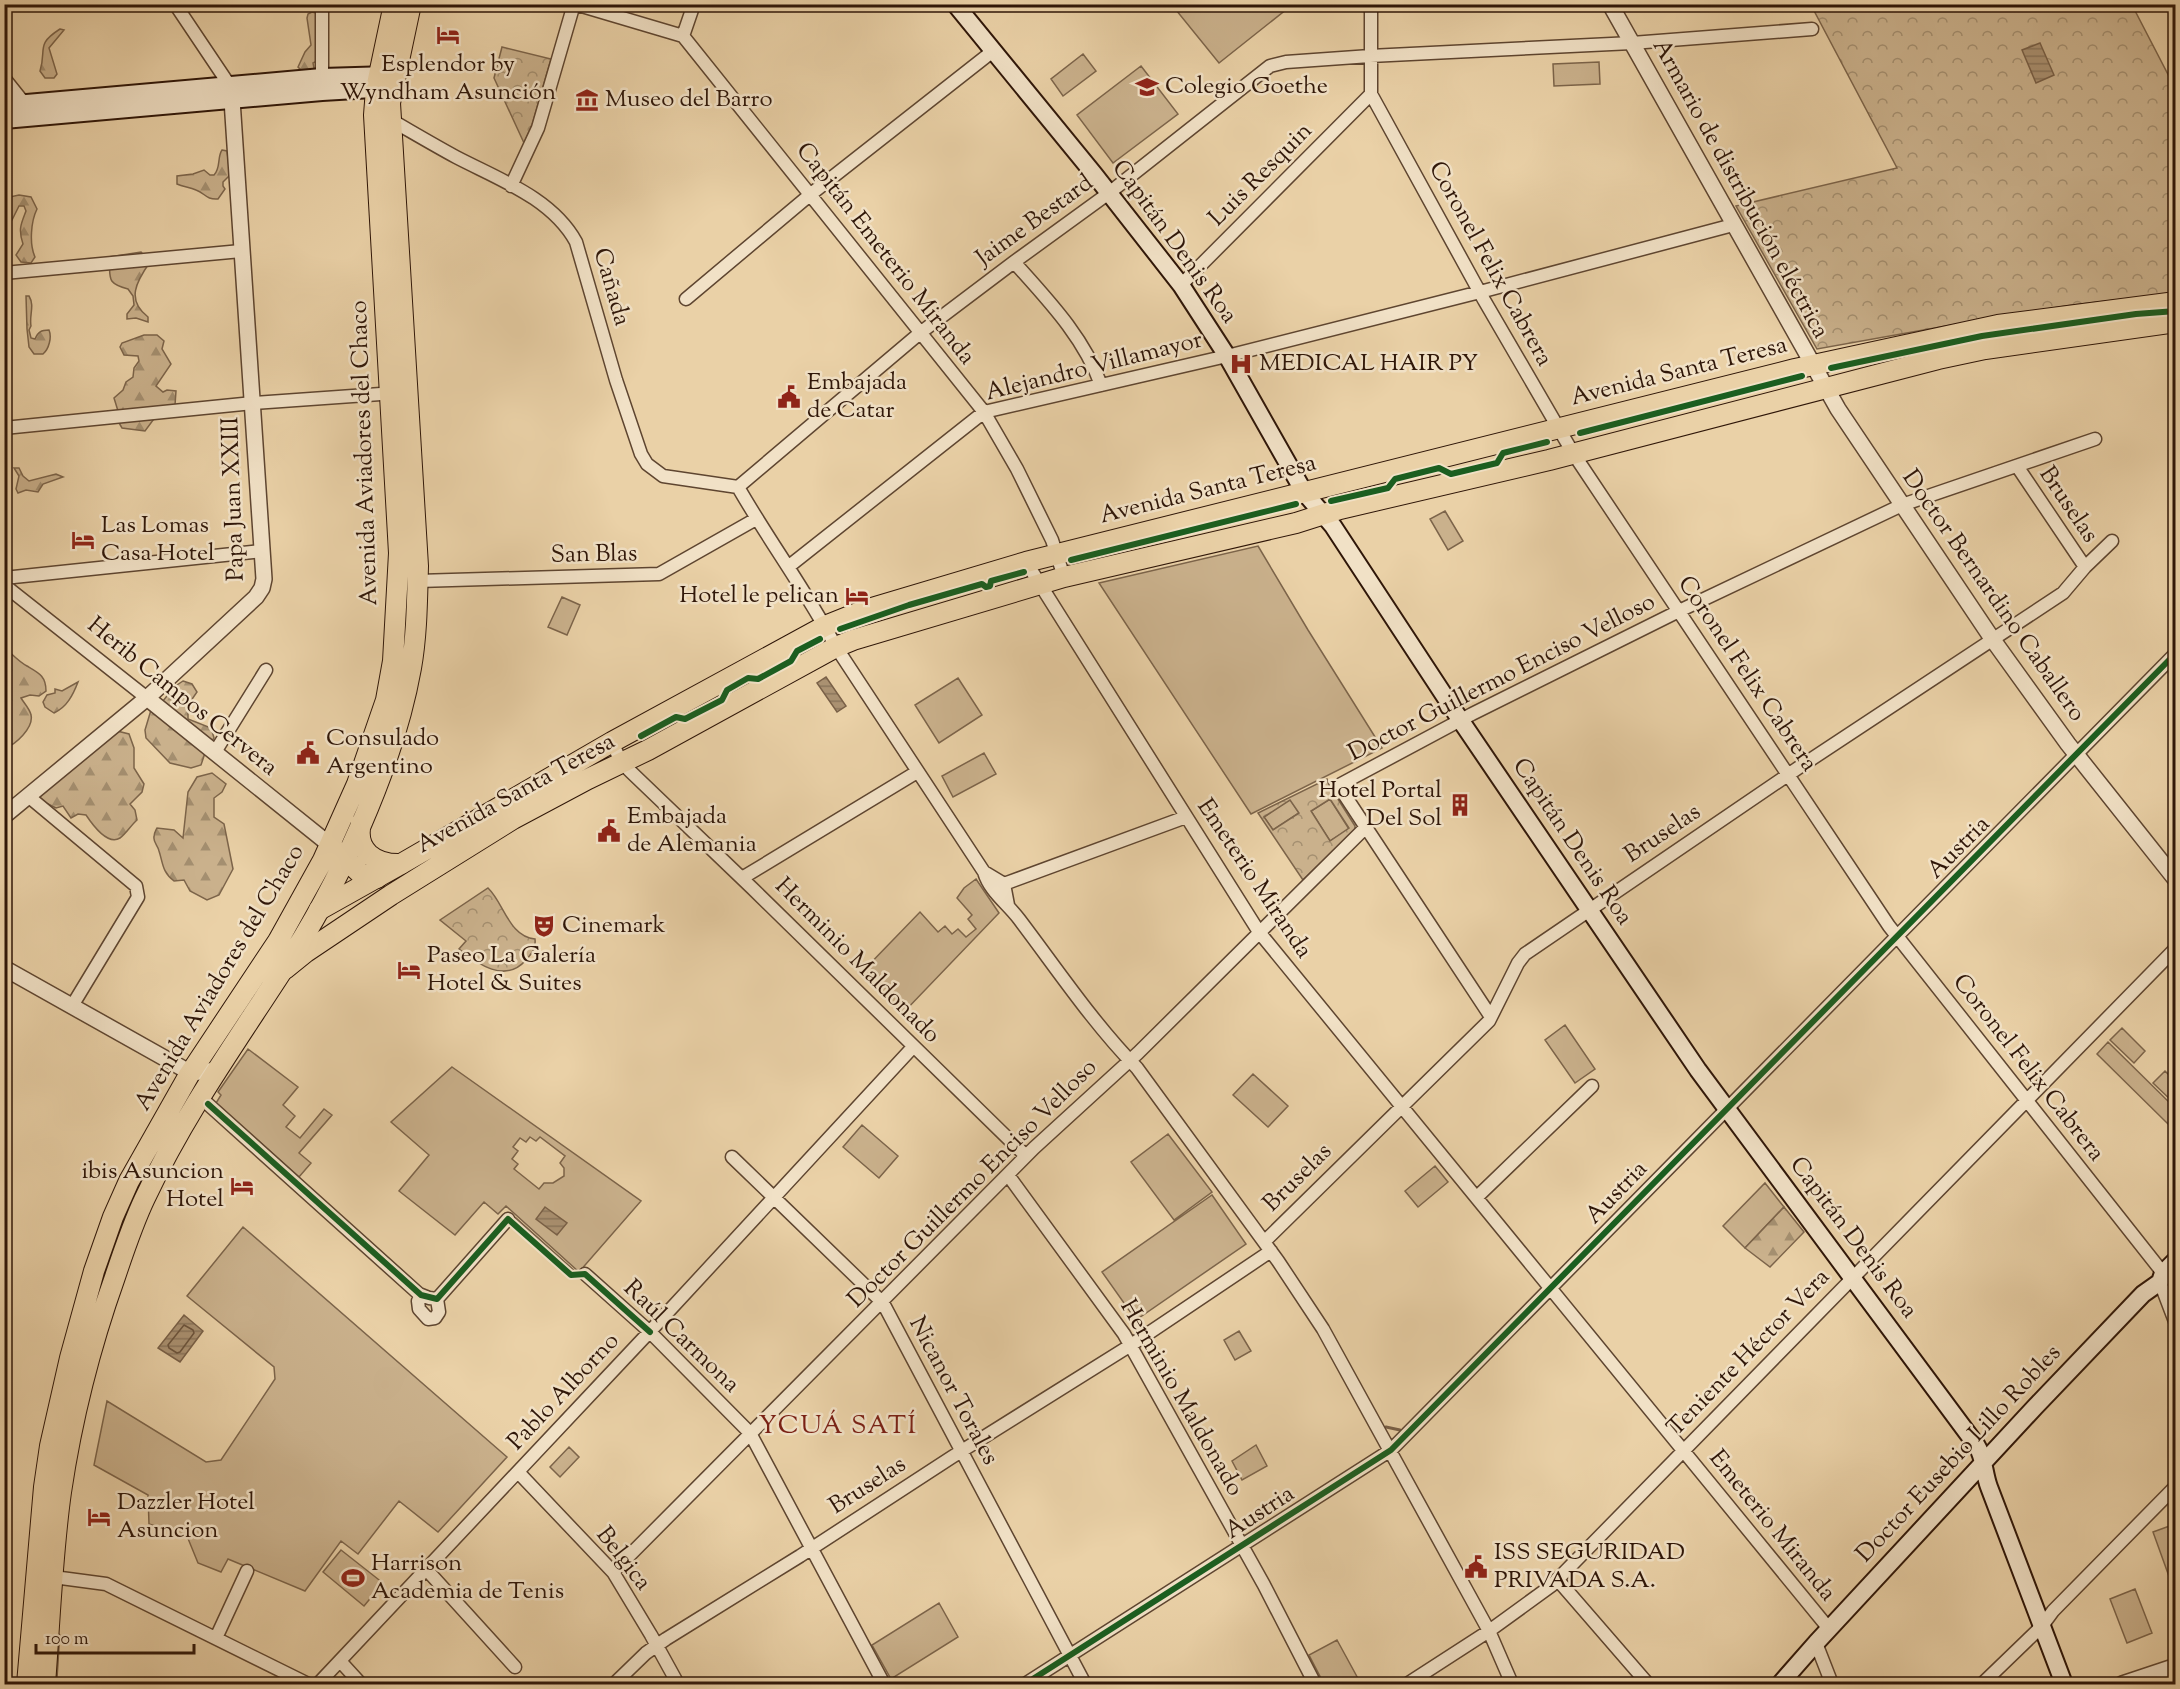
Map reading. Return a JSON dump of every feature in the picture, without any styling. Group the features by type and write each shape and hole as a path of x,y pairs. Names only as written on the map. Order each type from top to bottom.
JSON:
{"main road":[{"name":"Avenida Aviadores del Chaco","path":"45,1684 52,1577 70,1438 89,1356 109,1294 144,1201 171,1146 319,910 386,700 393,661 399,553 399,392 391,120 386,81 394,4"},
{"name":"Avenida Aviadores del Chaco","path":"27,1684 52,1577 44,1487 58,1408 94,1271 113,1217 184,1070 278,941 337,852 363,818 389,751 411,668 416,634 418,580 374,115 411,4"},
{"name":"Capitán Denis Roa","path":"955,4 1181,285 1227,356 1304,492 1324,514 1589,910 1726,1108 1981,1452 1989,1486 2064,1684"},
{"path":"4,105 28,110 322,84 386,81"},
{"path":"4,120 28,110"},
{"name":"Avenida Santa Teresa","path":"278,941 319,910 612,742 849,615 1026,562 1811,365 1998,325 2095,310 2175,302"},
{"name":"Avenida Santa Teresa","path":"282,971 340,929 478,840 523,814 648,750 836,647 876,633 1064,577 1292,524 1938,359 1985,349 2175,322"},
{"path":"363,818 359,831 366,851 382,863 401,864"},
{"path":"337,852 361,874 377,878"},
{"path":"109,1294 108,1270 124,1226 122,1199"},
{"name":"Doctor Eusebio Lillo Robles","path":"1780,1684 1982,1463 2143,1294 2162,1277 2175,1260"}],"street":[{"path":"175,4 231,93"},
{"path":"322,4 322,84"},
{"path":"511,186 538,128 574,4 683,36 694,4"},
{"path":"1370,56 1371,4"},
{"name":"Armario de distribución eléctrica","path":"1610,4 1825,388"},
{"name":"Jaime Bestard","path":"738,487 920,333 1109,193 1270,66 1286,62 1370,56 1632,43 1812,29"},
{"name":"Capitán Emeterio Miranda","path":"683,36 984,412 1017,470 1052,540 1064,577"},
{"path":"686,299 811,194 993,51"},
{"name":"Coronel Felix Cabrera","path":"1370,56 1371,94 1480,292 1573,453 1897,936 2162,1277 2175,1324"},
{"path":"4,78 28,110"},
{"name":"Papa Juan XXIII","path":"4,816 147,698 256,597 262,588 264,579 253,403 231,93"},
{"name":"Luis Resquin","path":"1181,285 1371,94"},
{"name":"Cañada","path":"391,120 511,186 555,214 576,242 615,380 641,454 647,464 663,476 738,487"},
{"name":"Alejandro Villamayor","path":"788,567 984,412 1227,356 1733,225"},
{"path":"4,273 242,251"},
{"path":"1014,262 1077,337 1094,364 1101,385"},
{"name":"Doctor Bernardino Caballero","path":"1825,388 1993,640 2076,755 2175,880"},
{"path":"4,428 253,403 399,392"},
{"name":"Doctor Guillermo Enciso Velloso","path":"1491,1017 1340,788 1341,784 1679,611 1902,505 2095,439"},
{"name":"Bruselas","path":"2017,466 2085,567"},
{"path":"738,487 836,647 984,872 987,882 997,896 1008,905 1051,964 1137,1068 1268,1247 1323,1329 1489,1631 1512,1684"},
{"name":"San Blas","path":"418,580 659,574 756,519"},
{"name":"Bruselas","path":"614,1684 646,1653 1131,1345 1268,1247 1402,1105 1491,1017 1518,963 1525,954 1788,775 2063,593 2085,567 2112,541"},
{"path":"4,578 262,551"},
{"name":"Emeterio Miranda","path":"1026,562 1259,932 1830,1630"},
{"name":"Herib Campos Cervera","path":"4,585 337,852"},
{"name":"Austria","path":"1025,1684 1390,1450 2175,653"},
{"path":"215,752 266,670"},
{"name":"Herminio Maldonado","path":"612,742 621,762 1026,1156"},
{"path":"742,878 917,772"},
{"path":"28,796 136,886 139,892 72,1006"},
{"path":"1004,884 1186,817"},
{"name":"Doctor Guillermo Enciso Velloso","path":"613,1572 883,1303 1026,1156 1129,1060 1366,827"},
{"path":"984,872 1004,884 1008,905"},
{"name":"Teniente Héctor Vera","path":"1407,1684 1489,1631 1551,1586 2175,948"},
{"path":"4,968 184,1070 217,1070"},
{"name":"Pablo Alborno","path":"318,1684 650,1332 913,1047"},
{"path":"1477,1197 1592,1086"},
{"path":"200,1097 421,1295 436,1299"},
{"name":"Nicanor Torales","path":"732,1157 883,1303 1086,1684"},
{"name":"Herminio Maldonado","path":"1008,1175 1131,1345 1264,1585 1315,1684"},
{"path":"436,1299 507,1219"},
{"name":"Raúl Carmona","path":"585,1274 650,1332 750,1433 884,1684"},
{"path":"421,1295 418,1309 428,1319 435,1318 439,1312 436,1299"},
{"name":"Belgica","path":"518,1472 613,1572 678,1684"},
{"path":"1982,1684 2042,1626 2053,1611 2175,1486"},
{"path":"426,1569 515,1667"},
{"path":"216,1638 247,1571"},
{"path":"52,1577 106,1584 308,1684"},
{"path":"1557,1579 1648,1684"},
{"name":"Emeterio Miranda","path":"1816,1643 1832,1684"},
{"path":"340,1661 361,1684"},
{"path":"2122,1684 2175,1666"}],"green space":[{"path":"1172,5 1292,5 1219,63"},
{"path":"1811,5 2132,5 2175,88 2175,293 2072,305 1817,349 1736,206 1897,168"},
{"path":"312,12 316,13 317,61 313,63 312,72 302,71 298,67 311,45 307,18"},
{"path":"60,29 64,30 49,48 57,74 54,78 45,78 40,71 43,48 47,39"},
{"path":"502,47 551,59 532,125 524,143 494,78"},
{"path":"1083,54 1096,71 1063,96 1051,79"},
{"path":"1599,62 1600,84 1554,86 1553,64"},
{"path":"1141,66 1178,114 1113,163 1077,115"},
{"path":"222,150 227,151 230,175 223,182 225,189 218,199 177,184 177,176 204,170 214,175 218,169"},
{"path":"19,195 31,197 37,209 32,233 35,257 31,263 21,262 16,255 23,244 20,230 26,211 24,206 19,206 12,220 5,225 5,198"},
{"path":"141,252 150,262 137,284 135,297 141,311 148,317 148,322 136,318 127,319 127,314 134,305 133,296 128,289 112,282 110,275 109,257"},
{"path":"26,296 29,296 32,303 29,330 31,338 35,339 44,330 49,330 50,333 48,346 43,354 34,354 29,347"},
{"path":"144,335 157,335 164,341 162,349 171,364 156,386 163,392 176,391 175,405 159,412 145,431 122,428 115,416 118,411 114,398 123,390 126,382 133,377 134,368 139,361 138,356 124,355 120,347 122,343"},
{"path":"14,468 19,468 29,481 56,474 63,477 43,484 38,492 26,490 18,493 16,489 19,476"},
{"path":"1445,511 1463,541 1448,550 1430,519"},
{"path":"1258,546 1382,748 1251,814 1099,583"},
{"path":"562,597 580,605 567,635 548,627"},
{"path":"5,648 41,676 45,682 46,691 39,696 30,695 21,698 30,713 30,725 18,740 5,748"},
{"path":"958,678 982,715 939,743 915,705"},
{"path":"183,681 192,684 197,692 188,705 188,719 211,728 214,738 206,750 201,765 191,768 170,763 146,738 145,730 151,710"},
{"path":"78,682 63,707 54,713 45,707 43,702 47,695 55,693 55,689 62,691"},
{"path":"109,729 129,734 134,748 134,768 144,784 142,792 130,804 135,810 137,820 122,837 115,840 100,833 86,815 78,814 71,818 63,806 56,808 40,800 41,790"},
{"path":"984,753 996,774 953,797 942,776"},
{"path":"212,773 226,784 222,792 214,798 214,817 224,824 233,869 219,895 207,900 190,891 184,880 174,881 170,878 155,842 154,833 157,828 174,830 183,838 188,792 197,777"},
{"path":"1327,779 1355,829 1303,880 1258,813","holes":["1330,799 1349,828 1330,841 1311,811","1290,800 1299,813 1273,830 1264,817"]},
{"path":"1290,799 1299,813 1273,830 1264,817"},
{"path":"1330,799 1349,829 1330,841 1311,811"},
{"path":"976,879 999,913 903,1013 862,972 920,912 938,932 945,926 952,934 958,929 966,937 976,929 968,919 972,915 957,898 964,888"},
{"path":"488,888 513,926 526,937 535,939 534,948 526,960 509,971 492,969 466,955 459,949 466,941 440,920"},
{"path":"1565,1025 1595,1069 1575,1083 1545,1040"},
{"path":"2122,1028 2145,1051 2134,1063 2110,1040"},
{"path":"2108,1042 2175,1108 2175,1116 2168,1124 2097,1054"},
{"path":"248,1049 298,1087 283,1105 295,1116 286,1127 300,1138 324,1109 332,1115 299,1153 311,1163 299,1177 216,1103 221,1095 218,1092"},
{"path":"452,1067 641,1201 579,1272 506,1206 498,1214 484,1202 455,1235 399,1191 429,1155 391,1122","holes":["530,1137 536,1141 540,1137 565,1156 560,1163 564,1168 564,1176 553,1183 544,1183 539,1189 514,1169 518,1164 512,1159 518,1151 513,1147 520,1138 526,1142"]},
{"path":"2165,1071 2175,1081 2175,1104 2153,1083"},
{"path":"1253,1074 1288,1106 1268,1127 1233,1095"},
{"path":"862,1125 898,1156 879,1178 843,1147"},
{"path":"1168,1134 1212,1192 1174,1220 1131,1162"},
{"path":"1435,1166 1448,1182 1418,1207 1405,1191"},
{"path":"1765,1183 1784,1207 1745,1248 1723,1226"},
{"path":"1212,1195 1246,1244 1136,1320 1102,1272"},
{"path":"1784,1207 1804,1232 1770,1267 1745,1248"},
{"path":"243,1227 507,1457 438,1532 399,1501 358,1554 341,1541 305,1591 228,1559 221,1572 198,1563 187,1536 149,1524 148,1495 94,1465 107,1401 206,1462 221,1460 275,1379 274,1367 187,1296"},
{"path":"1239,1331 1251,1351 1235,1360 1224,1340"},
{"path":"1256,1445 1267,1466 1242,1480 1232,1461"},
{"path":"569,1447 579,1457 560,1477 550,1467"},
{"path":"2176,1524 2175,1593 2153,1532"},
{"name":"Harrison Academia de Tenis","path":"341,1550 383,1583 364,1606 323,1572"},
{"path":"2135,1589 2152,1633 2127,1643 2110,1599"},
{"path":"939,1603 958,1637 891,1679 872,1645"},
{"path":"1337,1640 1361,1684 1324,1684 1309,1655"}],"water":[{"path":"2040,43 2054,75 2036,83 2022,50"},
{"path":"826,677 846,706 837,712 817,683"},
{"path":"545,1207 567,1223 557,1235 536,1219"},
{"path":"184,1315 203,1331 180,1362 158,1348"}],"waterway":[{"path":"515,1218 577,1274"},
{"path":"1386,1427 1400,1430"},
{"path":"56,1682 59,1635"}],"cycle path":[{"path":"1831,368 1982,336 2136,314 2176,311"},
{"path":"1580,433 1802,376"},
{"path":"1331,501 1388,488 1395,479 1439,468 1451,474 1497,463 1503,453 1547,442"},
{"path":"1071,560 1296,504"},
{"path":"840,629 909,605 982,584 986,587 990,586 991,581 1024,572"},
{"path":"641,736 676,717 685,719 722,700 727,690 748,678 758,679 791,661 797,651 820,639"},
{"path":"1025,1684 1391,1450 2176,653"},
{"path":"208,1104 421,1295 437,1299 508,1219 571,1275 585,1274 650,1332"}],"place":[{"name":"Esplendor by Wyndham Asunción","path":"448,35"},
{"name":"Colegio Goethe","path":"1147,87"},
{"name":"Museo del Barro","path":"587,100"},
{"name":"MEDICAL HAIR PY","path":"1241,364"},
{"name":"Embajada de Catar","path":"789,397"},
{"name":"Las Lomas Casa Hotel","path":"83,540"},
{"name":"Hotel le pelican","path":"857,596"},
{"name":"Consulado Argentino","path":"308,753"},
{"name":"Hotel Portal Del Sol","path":"1460,805"},
{"name":"Embajada de Alemania","path":"609,831"},
{"name":"Cinemark","path":"544,926"},
{"name":"Paseo La Galería Hotel & Suites","path":"409,970"},
{"name":"ibis Asuncion Hotel","path":"242,1186"},
{"name":"Dazzler Hotel Asuncion","path":"99,1517"},
{"name":"ISS SEGURIDAD PRIVADA S.A.","path":"1476,1567"},
{"name":"Harrison Academia de Tenis","path":"353,1578"}],"district":[{"name":"YCUÁ SATÍ","path":"838,1426"}]}
